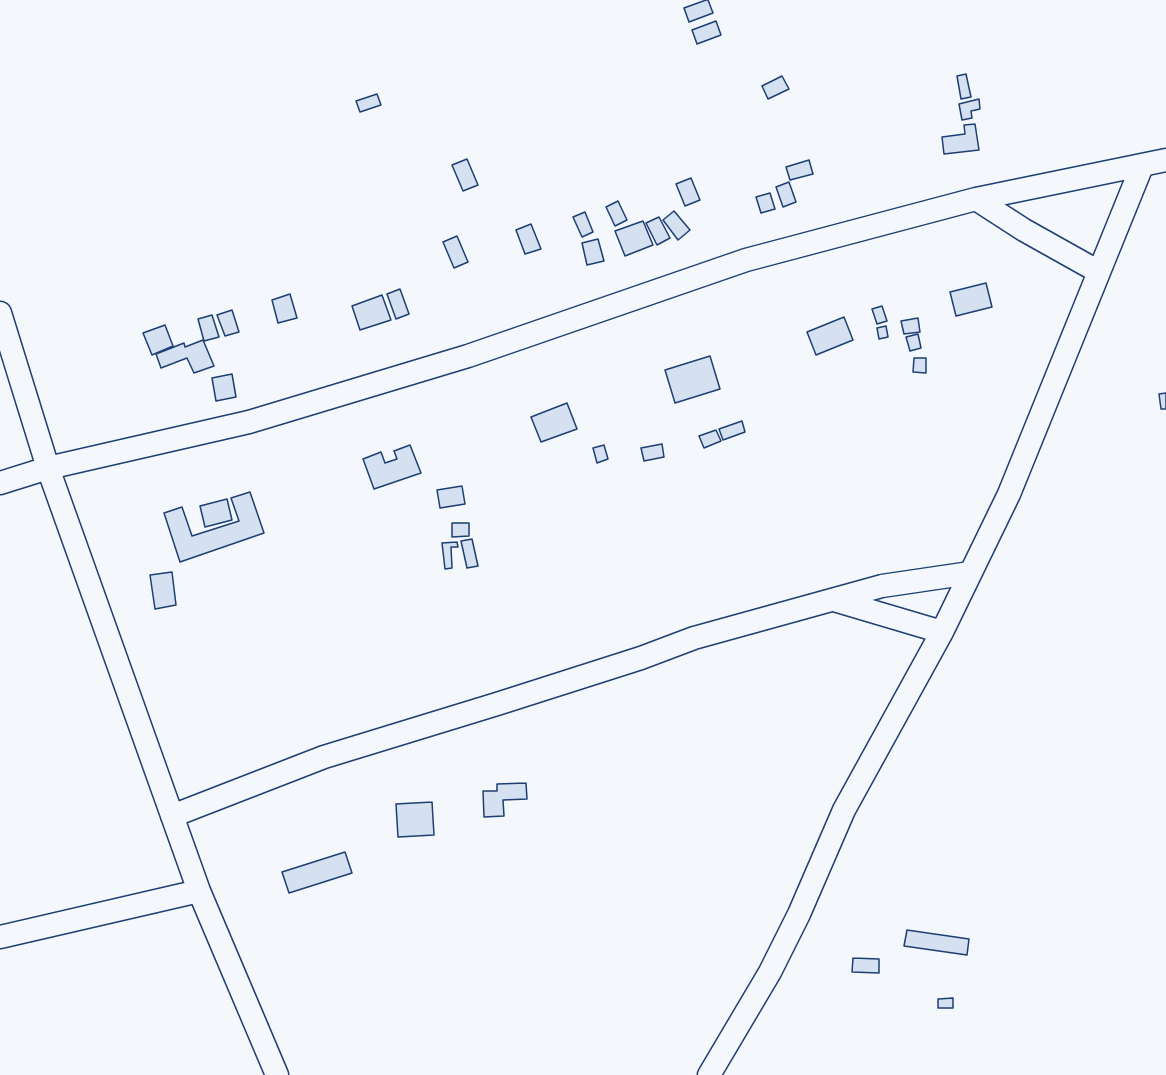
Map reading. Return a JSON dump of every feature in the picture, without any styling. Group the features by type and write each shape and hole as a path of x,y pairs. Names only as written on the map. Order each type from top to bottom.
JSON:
{"street":[{"path":"0,483 48,468 249,422 468,356 746,260 976,199 1166,160"},
{"path":"709,1075 770,972 799,914 844,810 942,632 1023,461 1142,166"},
{"path":"976,199 1024,230 1099,272"},
{"path":"0,313 48,468 199,891 277,1075"},
{"path":"172,816 324,757 641,658 694,638 882,586 970,573"},
{"path":"832,600 942,632"},
{"path":"0,937 199,891"}],"building":[{"path":"706,0 713,13 689,22 684,8"},
{"path":"716,21 721,35 697,44 692,30"},
{"path":"966,74 971,97 961,99 957,76"},
{"path":"782,76 789,89 768,99 762,86"},
{"path":"377,94 381,105 360,112 356,101"},
{"path":"979,99 980,109 971,111 972,118 962,120 959,104"},
{"path":"975,124 979,150 944,154 942,137 965,134 964,125"},
{"path":"467,159 478,185 463,191 452,165"},
{"path":"809,160 813,174 790,180 786,167"},
{"path":"691,178 700,200 685,206 676,184"},
{"path":"789,182 796,202 783,207 776,187"},
{"path":"770,193 775,209 761,213 756,197"},
{"path":"618,201 627,220 615,226 606,207"},
{"path":"674,211 690,230 678,240 663,220"},
{"path":"585,212 593,232 582,237 573,217"},
{"path":"659,217 670,238 657,245 646,223"},
{"path":"643,221 653,245 625,256 615,231"},
{"path":"531,224 541,249 525,254 516,230"},
{"path":"457,236 468,262 454,268 443,242"},
{"path":"598,239 604,261 587,265 582,243"},
{"path":"986,283 992,307 956,316 950,292"},
{"path":"400,289 409,314 396,319 387,294"},
{"path":"290,294 297,318 278,323 272,300"},
{"path":"382,295 391,320 360,330 352,306"},
{"path":"882,306 887,321 877,324 872,309"},
{"path":"232,310 239,332 225,336 217,315"},
{"path":"212,315 219,337 204,341 198,319"},
{"path":"844,317 853,340 816,355 807,332"},
{"path":"918,318 920,332 904,334 901,321"},
{"path":"165,325 173,346 152,355 143,333"},
{"path":"886,326 888,337 879,339 877,328"},
{"path":"918,334 921,348 910,351 906,337"},
{"path":"203,340 214,366 194,373 187,358 161,368 156,354 184,343 185,347"},
{"path":"710,356 720,389 675,403 665,370"},
{"path":"914,358 926,358 926,373 913,372"},
{"path":"232,374 236,397 216,401 212,378"},
{"path":"1166,393 1166,409 1161,409 1159,394"},
{"path":"567,403 577,429 541,442 531,417"},
{"path":"742,421 745,432 723,440 719,429"},
{"path":"716,430 721,441 704,448 699,436"},
{"path":"662,444 664,457 644,461 641,448"},
{"path":"410,445 421,473 374,489 363,459 381,452 385,463 397,459 394,451"},
{"path":"604,445 608,459 597,463 593,448"},
{"path":"462,486 465,504 440,508 437,490"},
{"path":"250,492 264,533 180,562 164,513 182,507 192,536 239,521 231,498"},
{"path":"227,499 232,520 205,527 200,506"},
{"path":"452,523 469,523 469,536 452,537"},
{"path":"472,539 478,566 467,568 461,541"},
{"path":"457,542 458,547 451,547 452,568 445,569 442,543"},
{"path":"172,572 176,605 155,609 150,575"},
{"path":"526,783 527,799 503,800 504,816 484,817 483,791 497,791 497,784"},
{"path":"432,802 434,835 398,837 396,804"},
{"path":"345,852 352,873 289,893 282,872"},
{"path":"907,930 969,939 967,955 904,946"},
{"path":"853,958 879,959 879,973 852,972"},
{"path":"953,998 953,1008 938,1008 938,999"}]}
